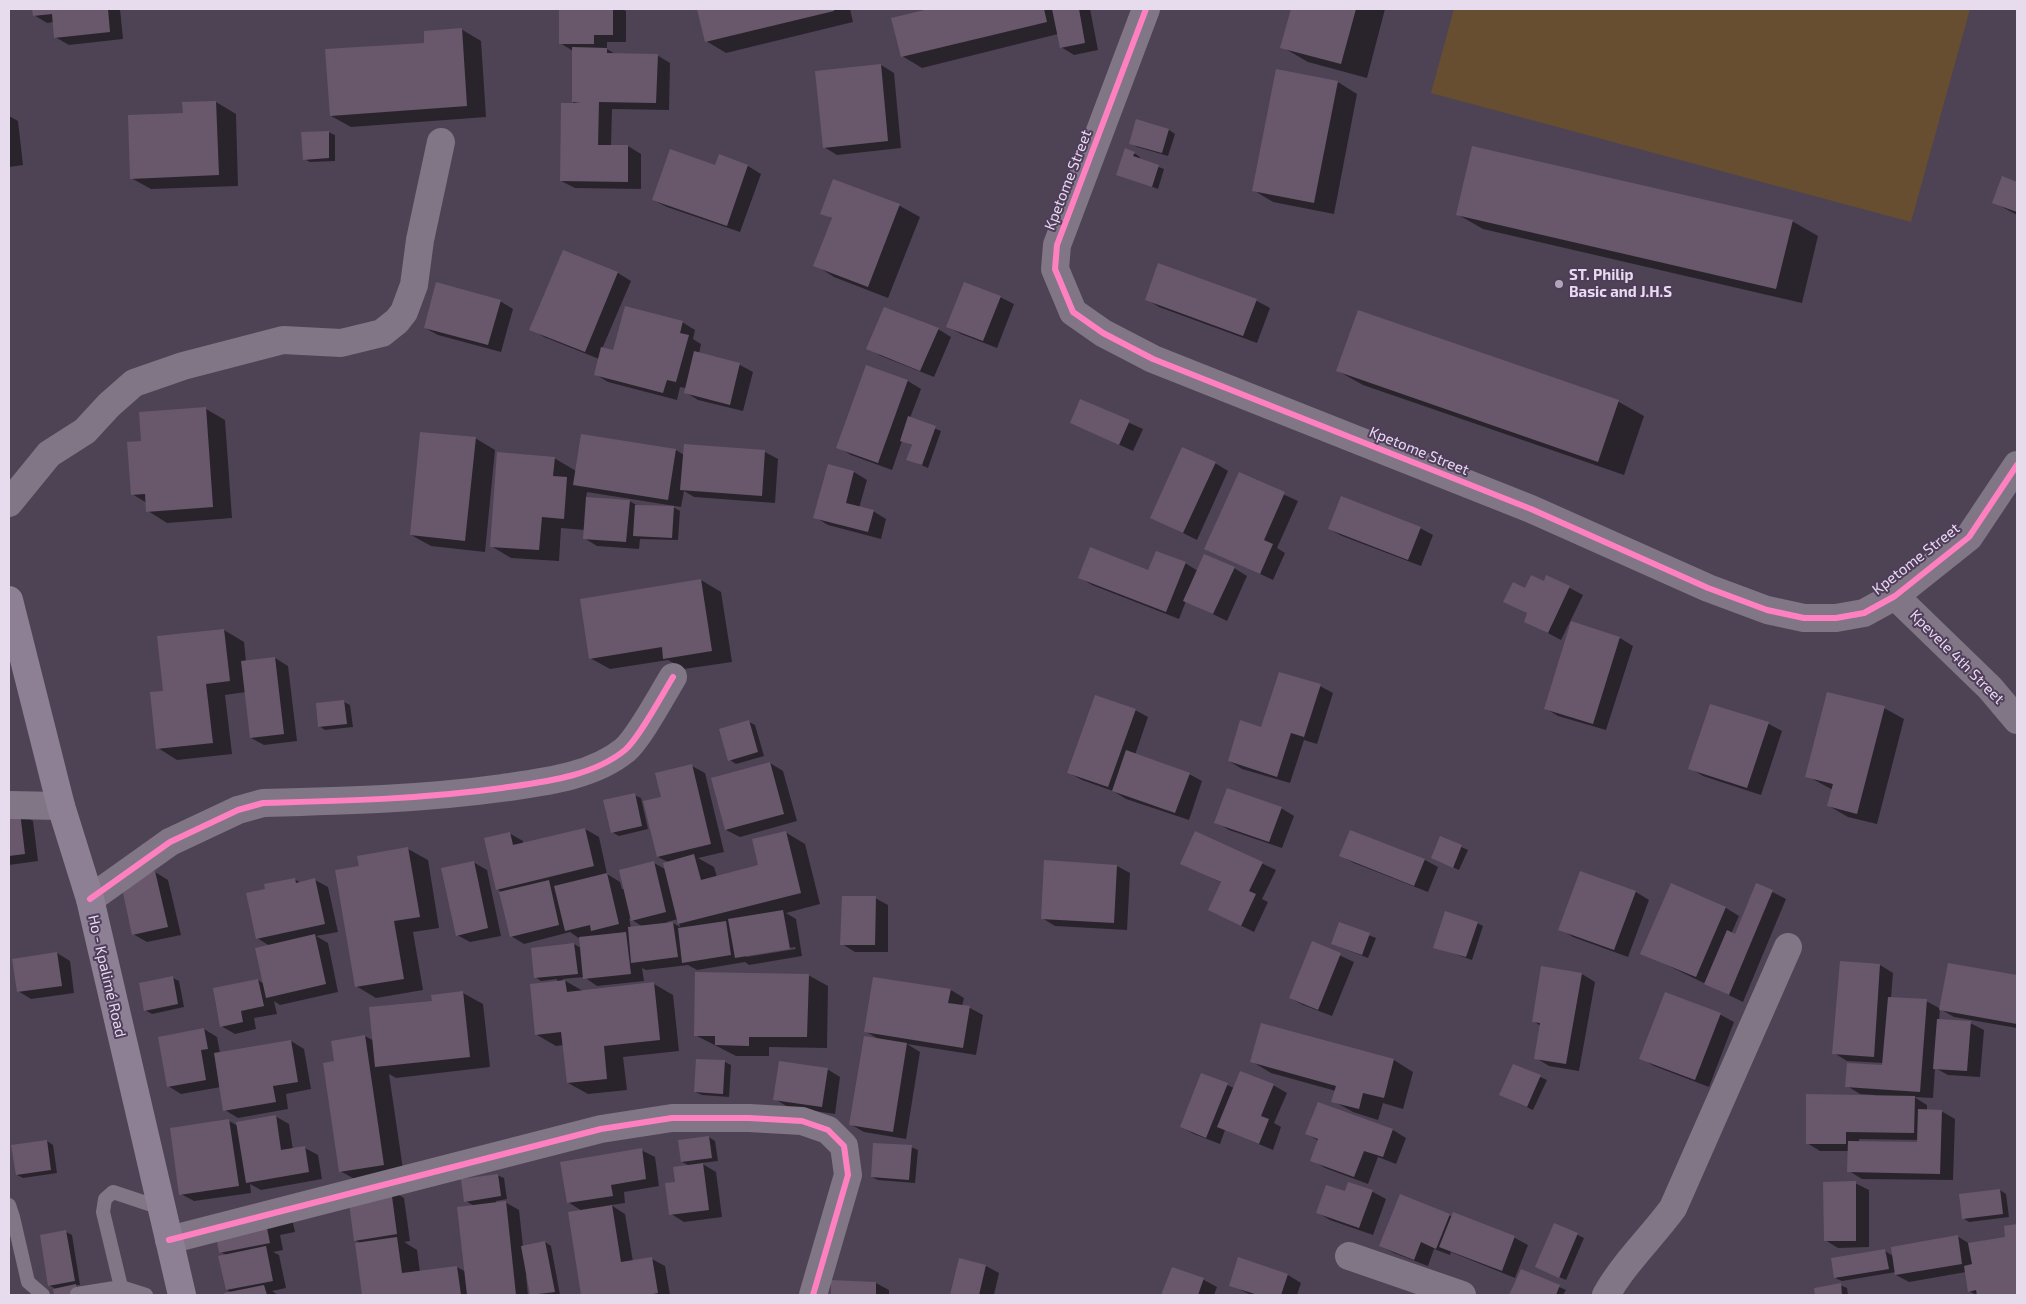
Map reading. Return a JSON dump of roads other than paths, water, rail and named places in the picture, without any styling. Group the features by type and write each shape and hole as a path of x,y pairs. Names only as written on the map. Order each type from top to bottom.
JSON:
{"main road":[{"name":"Ho - Kpalimé Road","path":"9,600 61,806 90,899 182,1295"}],"street":[{"name":"Kpetome Street","path":"1146,9 1057,245 1055,269 1073,312 1103,334 1153,359 1531,509 1708,588 1767,610 1804,618 1836,618 1864,612 1895,596 1969,537 2017,465"},
{"path":"9,503 50,454 85,430 134,383 183,366 283,340 341,343 382,333 397,321 404,312 414,286 420,240 441,142"},
{"name":"Kpevele 4th Street","path":"1895,596 1990,688 2017,720"},
{"path":"90,899 170,842 238,810 263,803 446,796 542,783 591,769 609,761 626,749 672,677"},
{"path":"9,805 61,806"},
{"path":"1606,1295 1636,1252 1659,1228 1673,1208 1788,946"},
{"path":"168,1240 601,1129 672,1118 749,1118 802,1121 828,1130 844,1146 848,1175 813,1295"},
{"path":"1349,1256 1462,1295"}],"lane":[{"path":"122,1291 103,1212 105,1200 112,1192 161,1208"},
{"path":"9,1205 28,1282 43,1295"},
{"path":"77,1294 122,1291 146,1295"}],"place":[{"name":"ST. Philip Basic and J.H.S","path":"1559,284"}]}
